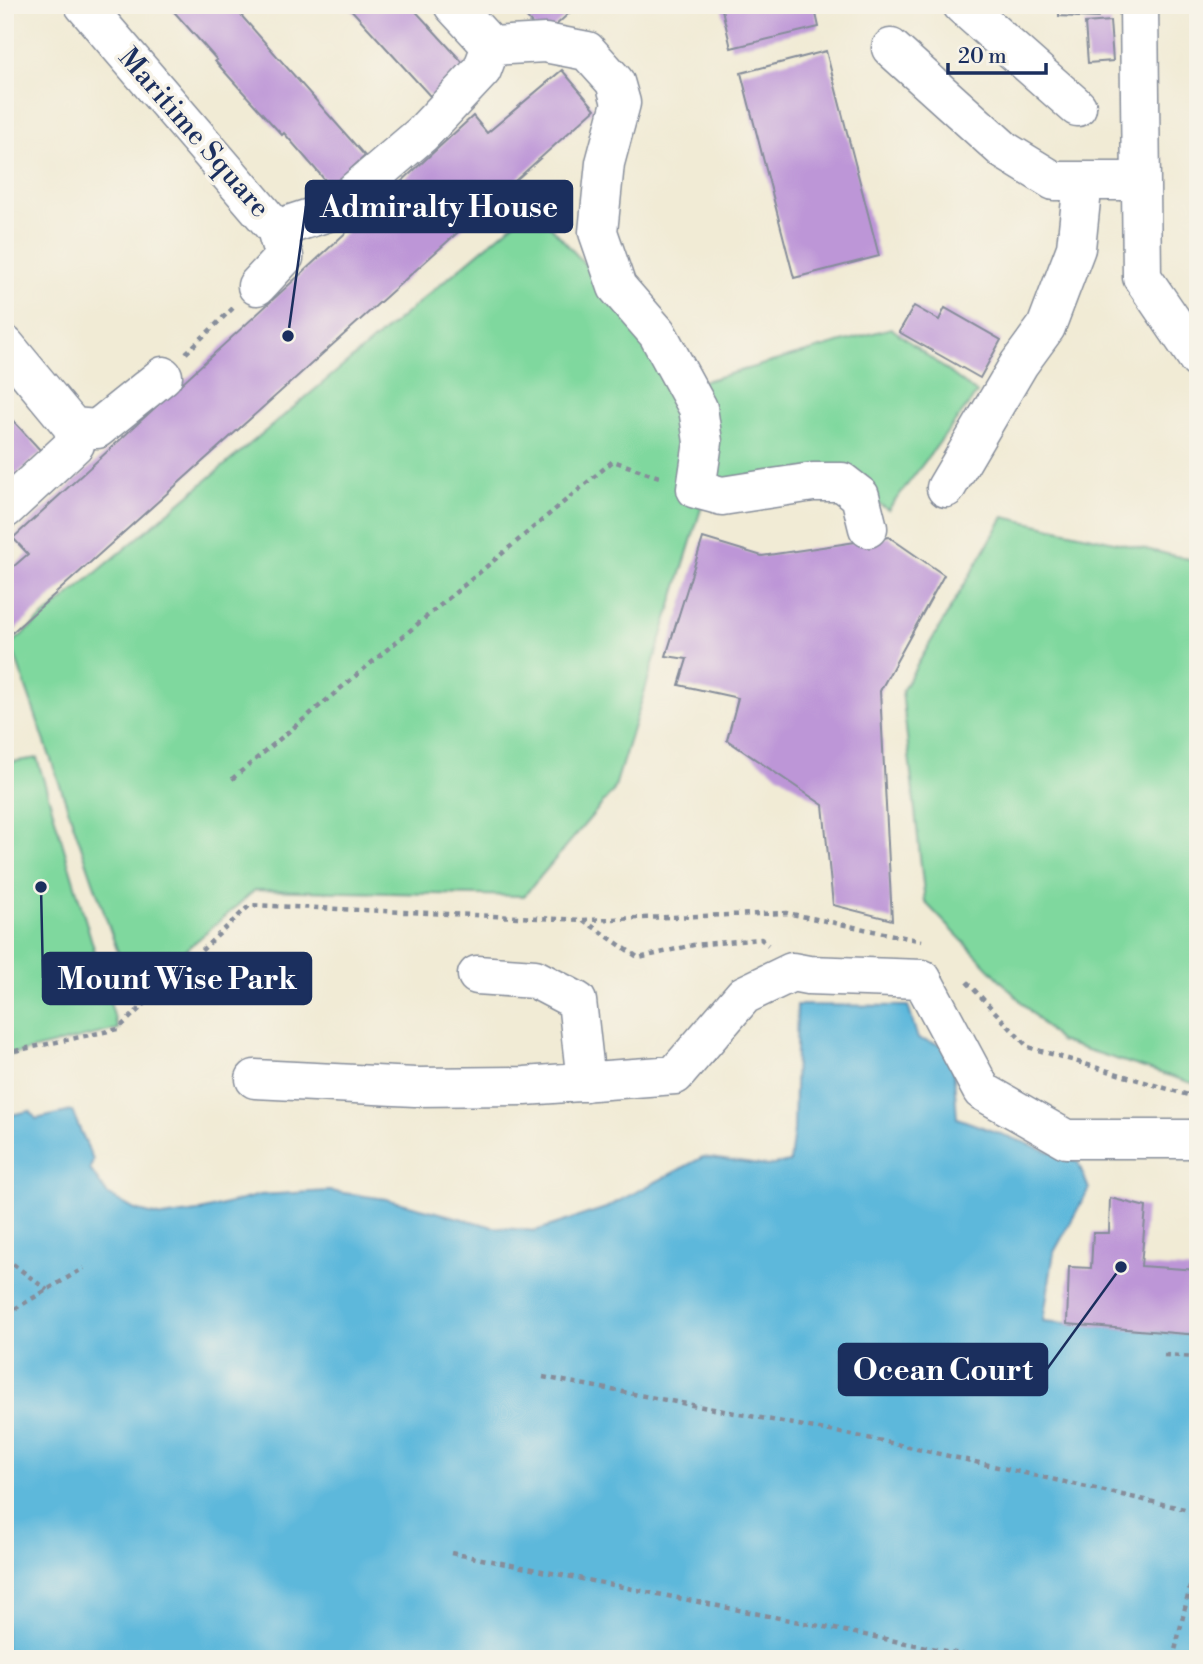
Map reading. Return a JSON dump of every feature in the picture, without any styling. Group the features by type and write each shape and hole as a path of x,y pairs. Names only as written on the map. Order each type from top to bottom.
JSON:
{"street":[{"name":"Maritime Square","path":"84,5 276,229 284,257 257,286"},
{"path":"453,5 491,46 545,43 587,51 615,82 621,103 605,163 598,232 617,287 657,333 698,408 703,442 696,489 722,496 813,482 842,482 860,496 868,528"},
{"path":"962,5 1077,107"},
{"path":"1139,5 1142,277 1198,359"},
{"name":"Maritime Square","path":"276,229 328,212 366,182 422,134 474,79 482,70 491,46"},
{"path":"891,48 1005,151 1054,181 1140,181"},
{"path":"946,488 1019,364 1046,327 1076,248 1083,181"},
{"path":"5,345 74,427 75,444 5,509"},
{"path":"74,427 97,429 163,376"},
{"path":"255,1079 415,1087 526,1086 675,1075 744,995 800,974 922,979"},
{"path":"477,975 535,979 577,1001 586,1082"},
{"path":"922,979 924,1041"},
{"path":"922,979 982,1091 1066,1139 1198,1139"}],"path":[{"path":"163,376 257,286"},
{"path":"232,779 613,461 696,489"},
{"path":"5,1053 118,1029 250,905 583,920 787,913 929,943"},
{"path":"583,920 639,958 693,945 761,939 800,974"},
{"path":"965,980 1028,1047 1198,1098"},
{"path":"5,1258 47,1290"},
{"path":"6,1314 84,1268"},
{"path":"1164,1354 1198,1357"},
{"path":"543,1377 873,1439 1198,1512"},
{"path":"451,1553 986,1659"},
{"path":"1173,1659 1198,1553"}],"green space":[{"path":"533,207 694,384 891,328 977,393 888,510 824,466 709,483 614,790 524,896 255,890 133,996 11,644"},
{"path":"1004,517 1198,561 1198,1085 1059,1041 925,902 902,691"},
{"path":"37,758 118,1029 5,1056 5,763"}],"water":[{"path":"797,1005 908,1006 918,1039 952,1047 957,1118 1078,1162 1089,1189 1054,1252 1043,1321 1198,1335 1198,1659 5,1659 5,1116 30,1111 36,1119 72,1111 93,1160 90,1169 107,1194 135,1210 162,1217 197,1212 260,1195 329,1191 386,1199 494,1227 535,1231 606,1208 703,1157 767,1166 790,1162 794,1130"}],"building":[{"path":"168,5 232,5 365,156 331,187 284,133 282,135 232,80"},
{"path":"347,5 410,5 466,66 431,97"},
{"path":"527,5 578,5 543,37 521,11"},
{"path":"721,5 814,5 819,27 731,48"},
{"path":"1059,5 1099,5 1098,18 1059,16"},
{"path":"1110,21 1113,61 1088,63 1085,23"},
{"path":"826,51 879,256 794,278 741,73"},
{"path":"562,70 595,109 5,639 5,574 28,554 13,538 473,116 487,133"},
{"path":"914,306 939,320 945,308 1001,340 980,378 899,332"},
{"path":"5,412 42,452 7,483 5,481"},
{"path":"889,537 944,575 880,691 892,920 833,905 823,805 727,740 738,698 679,685 687,659 666,656 703,538 762,556"},
{"path":"1110,1198 1146,1207 1141,1266 1198,1270 1198,1335 1067,1324 1069,1267 1091,1268 1093,1233 1109,1233"}],"place":[{"name":"Admiralty House","path":"288,336"},
{"name":"Mount Wise Park","path":"41,887"},
{"name":"Ocean Court","path":"1121,1267"}]}
